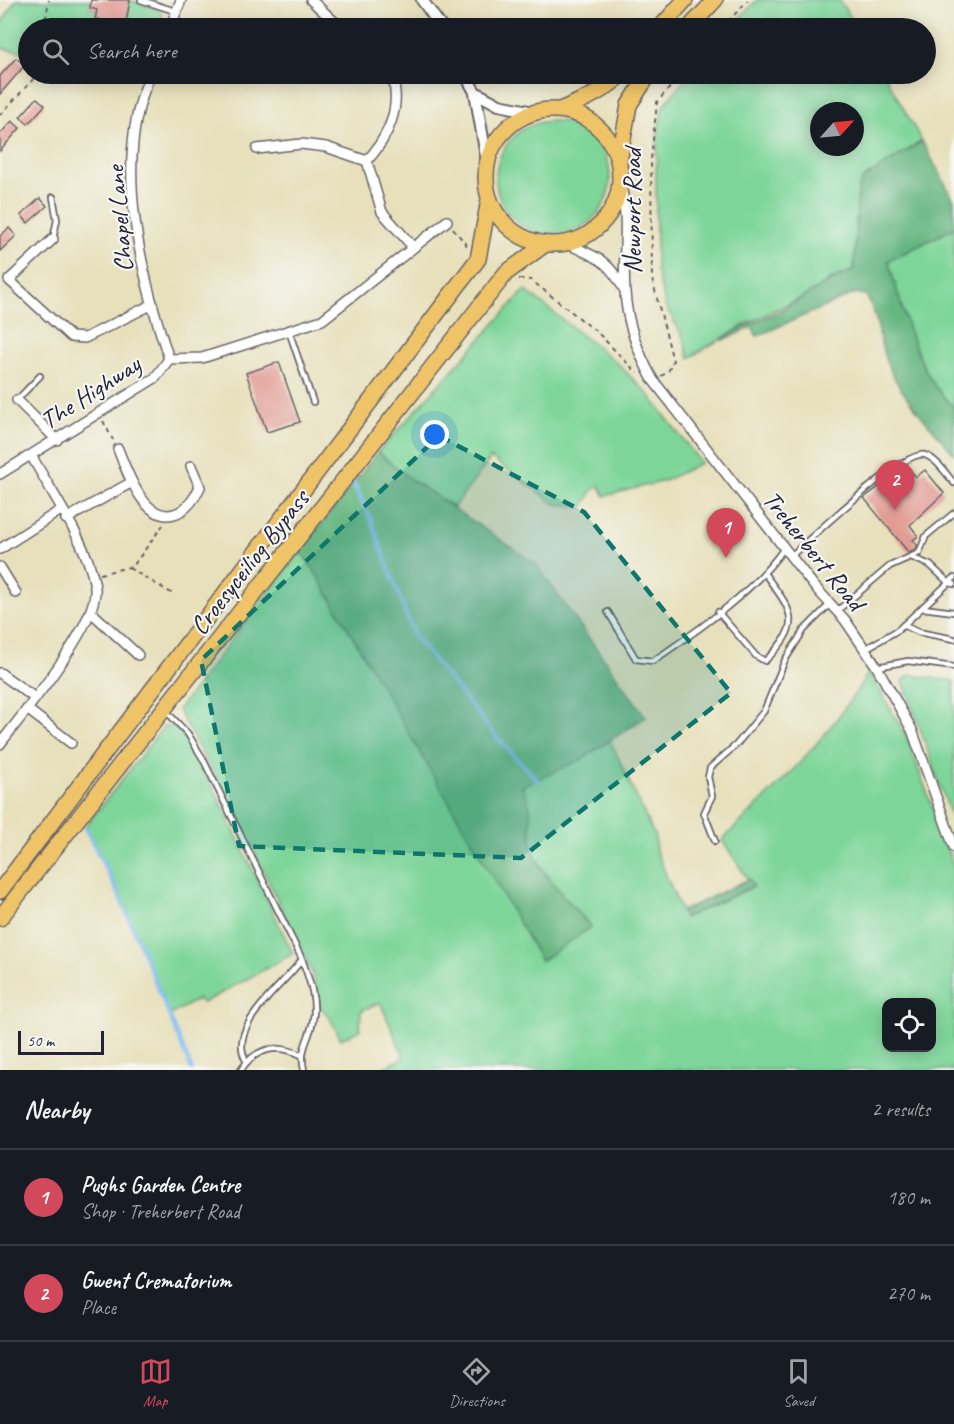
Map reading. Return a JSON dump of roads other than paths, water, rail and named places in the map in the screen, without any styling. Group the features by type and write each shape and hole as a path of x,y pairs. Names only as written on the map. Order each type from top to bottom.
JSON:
{"highway":[{"path":"669,18 685,0"},
{"path":"698,18 715,0"},
{"path":"611,84 592,97 560,110 534,112 518,119 504,131 493,146 487,162 486,181 489,200 498,217 510,230 526,240 544,244 568,244 587,236 604,223 615,205 621,185 619,162 629,105 643,84"},
{"path":"560,110 580,115 598,126 612,143 619,162"},
{"name":"Croesyceiliog Bypass","path":"0,891 478,259 489,200"},
{"name":"Croesyceiliog Bypass","path":"0,918 505,275 544,244"}],"street":[{"path":"174,18 181,0"},
{"path":"311,0 330,18"},
{"path":"422,0 435,18"},
{"name":"Chapel Lane","path":"148,84 134,136 137,238 151,304 169,359"},
{"path":"367,161 392,124 395,99 393,84"},
{"path":"471,84 475,92 487,162"},
{"path":"475,92 499,105 534,112"},
{"path":"257,149 301,144 326,147 367,161"},
{"path":"367,161 382,212 413,247"},
{"name":"Treherbert Road","path":"621,185 627,211 625,291 641,359 653,381 833,607 877,667 912,730 954,847"},
{"path":"169,359 202,358 322,320 447,221"},
{"path":"53,239 9,280 71,337 86,338 151,304"},
{"name":"Treherbert Road","path":"568,244 601,259 612,268 625,291"},
{"name":"The Highway","path":"0,474 155,378 169,359"},
{"path":"17,400 57,440"},
{"path":"118,449 141,498 153,508 167,514 180,513 192,503 200,487 191,466"},
{"path":"0,744 35,698 92,612 95,590 86,555 31,455"},
{"path":"0,549 63,515 132,482"},
{"path":"0,567 16,593"},
{"path":"92,612 138,655"},
{"path":"0,674 35,698"},
{"path":"27,709 71,743"}],"lane":[{"path":"141,0 176,12"},
{"path":"53,197 57,220 53,239"},
{"path":"289,331 313,402"},
{"path":"17,400 40,376"},
{"path":"608,612 636,659 653,661 718,612 788,552 903,460 916,454 924,455 935,461 954,483"},
{"path":"913,558 919,553 926,536 954,513"},
{"path":"715,841 704,813 712,796 708,777 710,768 736,746 764,711 785,660 804,630 901,559 913,558 930,565 952,583"},
{"path":"718,612 756,656 765,661 784,642 791,618 789,607 764,573"},
{"path":"865,650 903,625 952,583 954,578"},
{"path":"923,608 954,612"},
{"path":"903,625 918,632 954,639"},
{"path":"877,667 908,661 954,667"},
{"path":"164,709 188,734 203,759 302,959 313,988 314,1019 301,1055 304,1070"},
{"path":"247,1062 242,1048 246,1030 261,1004 302,959"},
{"path":"241,1070 247,1062 268,1049 289,1050 301,1055"}],"waterway":[{"path":"353,483 371,520 414,636 494,734 538,781"},
{"path":"85,827 120,897 192,1070"}],"place":[{"name":"Gwent Crematorium","path":"895,510"},
{"name":"Pughs Garden Centre","path":"726,558"}]}
